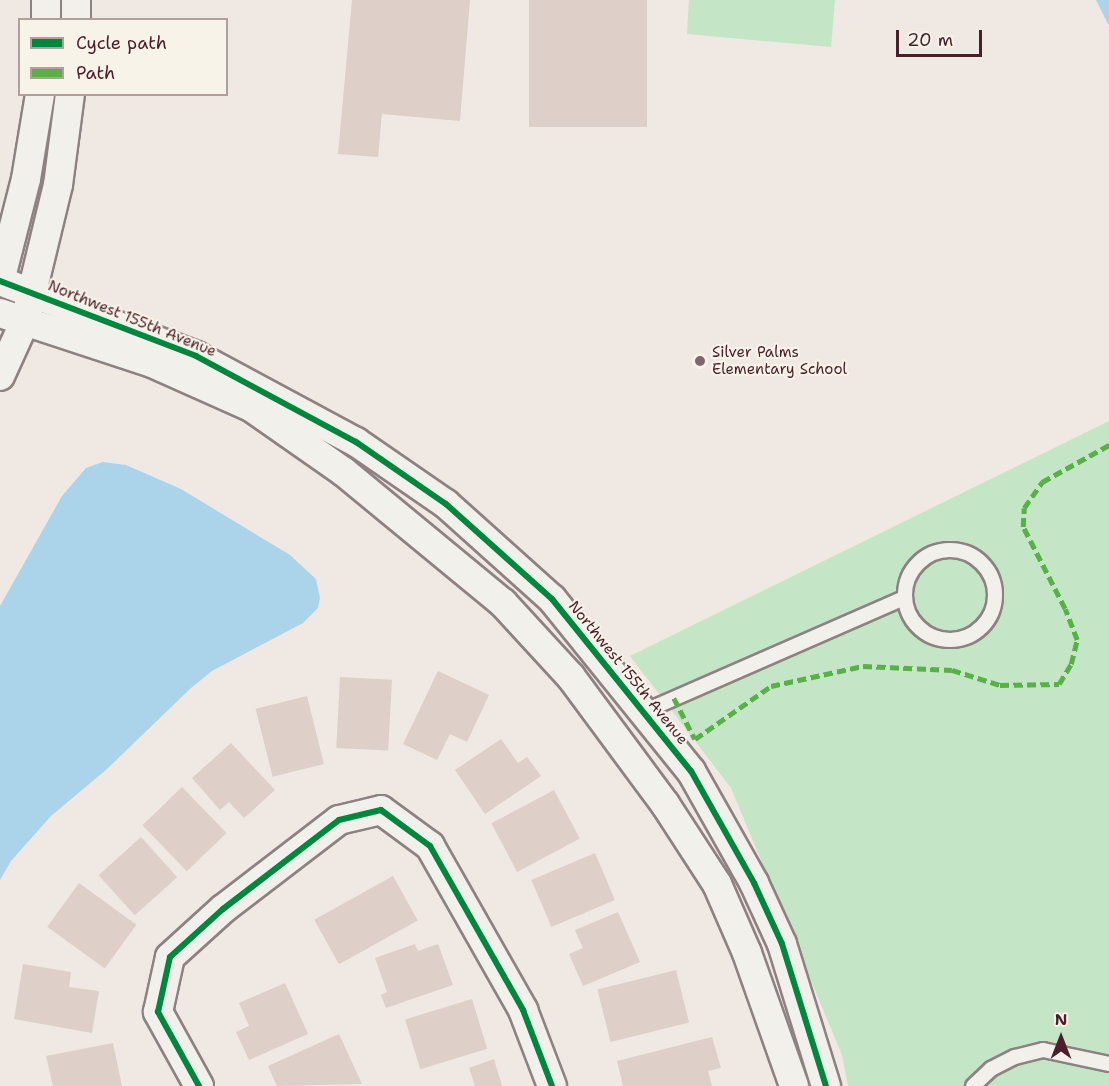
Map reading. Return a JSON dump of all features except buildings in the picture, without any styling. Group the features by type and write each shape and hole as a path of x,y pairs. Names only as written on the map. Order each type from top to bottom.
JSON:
{"street":[{"path":"46,0 46,18"},
{"path":"76,0 76,18"},
{"name":"Northwest 155th Avenue","path":"40,96 26,178 0,281 233,373 356,441 446,504 552,599 691,771 754,883 782,944 826,1086"},
{"name":"Northwest 155th Avenue","path":"32,292 58,185 70,96"},
{"path":"0,376 12,317 32,292"},
{"path":"12,317 152,363 251,407 344,472 503,603 571,677 665,804 717,884 747,953 794,1086"},
{"path":"199,1086 158,1012 170,957 223,909 339,820 381,810 430,846 523,1010 552,1086"}],"lane":[{"path":"947,550 965,552 981,561 991,575 996,593 993,611 984,626 969,637 952,641 934,638 919,629 908,615 903,598 906,580 916,564 930,554 947,550"},
{"path":"643,712 903,598"},
{"path":"973,1086 991,1069 1016,1057 1043,1050 1109,1064"}],"green space":[{"path":"689,0 835,0 831,47 687,34"},
{"path":"1109,421 1109,1086 848,1086 842,1055 731,788 630,656"}],"water":[{"path":"1096,0 1109,0 1109,26"},
{"path":"103,462 126,465 181,489 290,555 316,579 320,598 318,608 303,623 212,671 191,688 107,769 51,816 11,861 0,880 0,606 62,496 86,468"}],"marked path":[{"path":"674,698 695,739 771,686 863,666 952,670 1000,685 1059,684 1071,664 1077,640 1065,609 1023,527 1024,508 1042,482 1109,445"}],"cycle path":[{"path":"0,281 196,356 356,442 446,504 552,599 691,771 754,883 782,944 826,1086"},
{"path":"199,1086 158,1012 170,957 223,909 339,820 381,810 430,846 523,1010 552,1086"}],"place":[{"name":"Silver Palms Elementary School","path":"700,361"}]}
